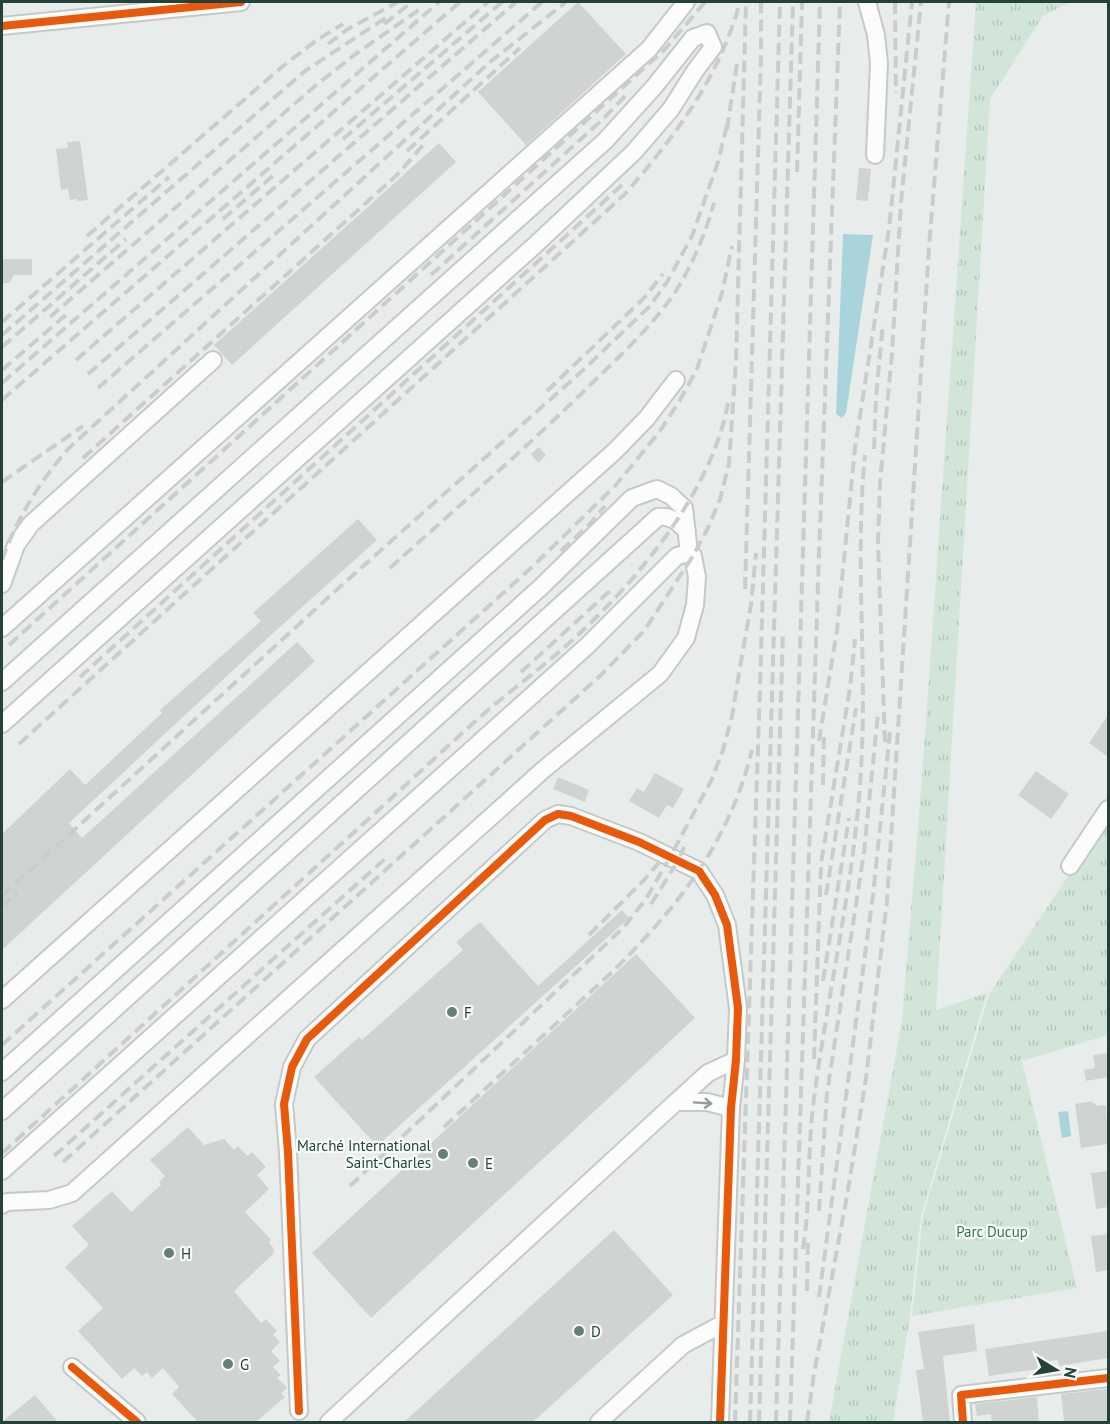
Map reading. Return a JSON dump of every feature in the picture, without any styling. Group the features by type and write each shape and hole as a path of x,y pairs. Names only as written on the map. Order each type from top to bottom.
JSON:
{"street":[{"path":"2,26 242,2"},
{"path":"2,628 649,49 686,2"},
{"path":"867,2 876,35 879,63 875,155"},
{"path":"2,682 605,141 654,87 693,38 707,33 713,47 671,109 634,152 534,246 2,723"},
{"path":"2,584 16,545 31,524 213,360"},
{"path":"2,1000 616,450 646,418 676,380"},
{"path":"2,1072 541,587 632,498 657,489 671,496 684,508 689,553 693,556 697,577 695,605 686,638 660,674 534,778 72,1193 49,1200 7,1202 2,1205"},
{"path":"2,1111 658,517 666,516 675,520 687,531"},
{"path":"2,1171 587,646 677,556 689,553"},
{"path":"1070,866 1108,809"},
{"path":"302,1418 284,1104 292,1067 307,1040 545,820 558,814 571,816 639,842 699,871 715,895 727,925 738,1008 731,1108 720,1422"},
{"path":"329,1422 708,1073 736,1060"},
{"path":"676,1102 707,1102 731,1108"},
{"path":"599,1422 683,1345 722,1324"},
{"path":"72,1367 137,1422"},
{"path":"963,1422 961,1395 1108,1378"}],"green space":[{"path":"976,2 1070,2 1043,16 990,99 936,1010 987,993 921,1216 910,1316 893,1422 829,1422 902,1020 922,778"},
{"name":"Parc Ducup","path":"1108,817 1108,1035 1022,1061 1077,1288 912,1316 923,1216 989,994"}],"water":[{"path":"843,234 873,235 846,413 842,418 836,414"},
{"path":"1068,1111 1071,1136 1062,1138 1058,1112"}],"building":[{"path":"578,2 626,54 526,145 478,92"},
{"path":"80,141 88,200 77,201 77,199 70,200 68,189 61,190 56,149 68,148 67,142"},
{"path":"439,143 456,162 232,365 214,345"},
{"path":"859,168 871,169 868,201 856,200"},
{"path":"2,259 32,259 32,275 14,275 9,283 2,283"},
{"path":"539,447 546,455 538,463 531,454"},
{"path":"358,519 377,540 69,823 82,838 297,642 315,661 2,950 2,834 70,769 85,785 162,713 160,710 261,621 253,613"},
{"path":"1108,715 1108,757 1089,743"},
{"path":"1036,771 1069,794 1051,819 1018,795"},
{"path":"655,773 684,789 673,808 667,805 659,818 629,801 637,788 644,792"},
{"path":"558,777 589,790 585,802 553,789"},
{"name":"F","path":"622,910 629,918 377,1146 314,1077 359,1037 362,1040 463,950 456,942 480,922 538,986"},
{"name":"E","path":"636,954 695,1018 371,1318 312,1253"},
{"path":"1108,1053 1108,1077 1086,1081 1084,1070 1095,1068 1093,1055"},
{"path":"1092,1101 1096,1106 1106,1105 1108,1144 1081,1148 1075,1104"},
{"name":"H","path":"188,1127 204,1145 224,1139 234,1150 238,1146 247,1156 252,1152 266,1167 257,1175 269,1189 245,1212 271,1240 269,1242 274,1249 273,1254 234,1291 261,1323 266,1319 277,1331 273,1335 280,1342 271,1351 280,1361 273,1367 281,1375 277,1378 287,1387 281,1394 285,1397 256,1422 198,1422 172,1394 179,1387 163,1368 152,1378 147,1372 142,1376 134,1368 122,1379 78,1331 103,1308 65,1267 89,1245 72,1226 112,1191 131,1212 161,1185 159,1182 165,1176 150,1160"},
{"path":"1108,1171 1108,1207 1096,1209 1091,1173"},
{"name":"D","path":"614,1230 673,1295 533,1422 404,1422"},
{"path":"1108,1234 1108,1270 1096,1272 1091,1236"},
{"path":"974,1324 977,1351 943,1356 950,1422 923,1422 916,1370 924,1369 918,1332"},
{"path":"1108,1331 1108,1358 1059,1366 1058,1360 1037,1363 1038,1369 989,1376 985,1349"},
{"path":"1108,1389 1108,1422 1064,1422 1061,1394"},
{"path":"35,1395 58,1422 2,1422"},
{"path":"1037,1397 1039,1422 992,1422 991,1414 977,1416 975,1404"}],"railway":[{"path":"328,44 348,29 398,2"},
{"path":"384,24 412,2"},
{"path":"2,383 439,2"},
{"path":"2,400 460,2"},
{"path":"76,360 488,2"},
{"path":"343,139 502,2"},
{"path":"88,374 516,2"},
{"path":"98,388 542,2"},
{"path":"2,560 30,502 68,449 490,62 566,2"},
{"path":"9,645 665,49 705,2"},
{"path":"19,744 625,194 662,150 708,81 731,30 740,2"},
{"path":"63,1162 601,675 644,631 693,556 720,499 729,464 736,360 746,2"},
{"path":"745,589 761,2"},
{"path":"735,1422 780,2"},
{"path":"750,1422 793,2"},
{"path":"797,172 802,2"},
{"path":"776,1422 820,2"},
{"path":"790,1422 840,2"},
{"path":"895,2 896,93"},
{"path":"819,741 837,630 855,448 889,229 912,2"},
{"path":"885,742 878,543 880,483 892,353 901,202 921,2"},
{"path":"807,1422 866,1078 887,901 929,247 949,2"},
{"path":"50,317 315,86 357,53 423,7"},
{"path":"2,335 305,71 390,15"},
{"path":"87,236 283,66 317,40 343,24"},
{"path":"407,151 520,48"},
{"path":"727,129 737,64"},
{"path":"431,275 602,120 629,92"},
{"path":"2,896 343,584 580,373 650,306 667,282 692,236 718,162 728,121"},
{"path":"83,458 398,174 423,145"},
{"path":"223,219 275,174"},
{"path":"2,322 169,177"},
{"path":"80,677 622,185"},
{"path":"390,568 542,431 645,330 674,294 687,272 714,203"},
{"path":"2,347 126,239"},
{"path":"2,1045 531,568 616,485 660,431 697,369 722,293 732,246"},
{"path":"547,391 644,298 663,274"},
{"path":"2,370 67,314"},
{"path":"874,449 883,323"},
{"path":"2,1153 472,724 559,652 605,609 651,556 691,497 720,435 728,403"},
{"path":"2,482 83,426"},
{"path":"803,1249 814,1099 849,881 859,793 863,712 861,528 865,455"},
{"path":"561,551 589,525 605,506"},
{"path":"350,1186 623,928 646,899 711,781 723,750 732,716 751,605 756,553"},
{"path":"521,672 612,589"},
{"path":"759,1422 783,631"},
{"path":"814,1059 821,863 850,688 855,639"},
{"path":"826,895 856,708"},
{"path":"819,1211 827,1093 864,852 878,714"},
{"path":"823,785 824,731"},
{"path":"819,1297 873,895 890,732"},
{"path":"444,1127 611,973 679,898 698,872 730,815 752,750"},
{"path":"823,981 849,818"},
{"path":"651,904 678,861 685,845"},
{"path":"54,1156 387,857"},
{"path":"589,935 662,859"},
{"path":"2,907 18,892"},
{"path":"807,1291 808,1238"}],"cycle path":[{"path":"2,26 241,2"},
{"path":"299,1411 284,1104 292,1067 307,1039 545,820 558,814 571,816 639,842 699,871 715,895 727,925 738,1008 731,1108 720,1422"},
{"path":"72,1367 137,1422"},
{"path":"963,1422 961,1395 1108,1378"}],"place":[{"name":"F","path":"452,1012"},
{"name":"Marché International Saint-Charles","path":"443,1154"},
{"name":"E","path":"473,1163"},
{"name":"H","path":"169,1253"},
{"name":"D","path":"579,1331"},
{"name":"G","path":"228,1364"}]}
